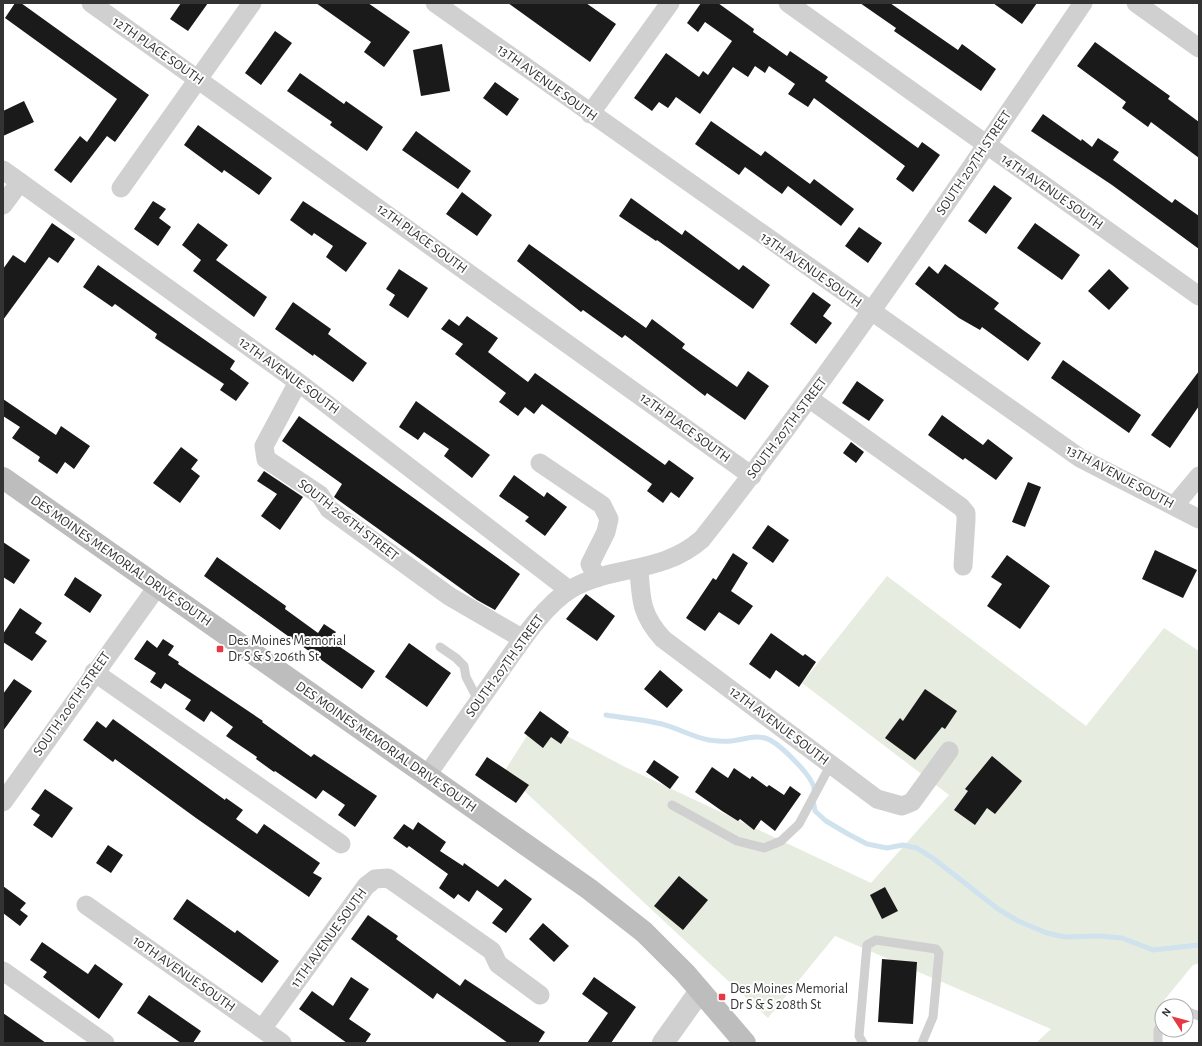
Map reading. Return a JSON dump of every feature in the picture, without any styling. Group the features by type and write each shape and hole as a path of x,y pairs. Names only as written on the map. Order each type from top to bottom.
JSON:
{"main road":[{"name":"DES MOINES MEMORIAL DRIVE SOUTH","path":"3,478 156,587 589,889 644,932 745,1043"}],"street":[{"name":"12TH PLACE SOUTH","path":"91,3 752,476"},
{"path":"120,188 197,78 252,3"},
{"name":"13TH AVENUE SOUTH","path":"435,3 590,114 1080,458 1129,485 1174,506 1199,520"},
{"path":"590,114 670,3"},
{"name":"14TH AVENUE SOUTH","path":"788,3 1199,296"},
{"name":"SOUTH 207TH STREET","path":"427,775 523,639 545,612 569,590 597,578 639,569 673,559 689,550 702,539 810,399 1084,3"},
{"path":"1136,3 1199,48"},
{"name":"12TH AVENUE SOUTH","path":"3,170 298,382 569,590"},
{"path":"3,205 20,182"},
{"name":"SOUTH 206TH STREET","path":"298,382 264,446 266,459 320,495 329,509 449,596 523,639"},
{"path":"810,399 961,507 966,513 963,566"},
{"path":"540,463 602,506 609,519 606,532 590,564 597,578"},
{"path":"1174,506 1199,476"},
{"name":"12TH AVENUE SOUTH","path":"639,569 643,609 654,629 663,639 877,799 902,806 912,802 949,751"},
{"name":"SOUTH 206TH STREET","path":"3,802 94,672 156,587"},
{"path":"94,672 341,844"},
{"name":"11TH AVENUE SOUTH","path":"262,1030 366,886 375,879 388,878 492,951 498,964 540,995"},
{"name":"10TH AVENUE SOUTH","path":"86,905 282,1043"},
{"path":"3,971 105,1043"},
{"path":"663,1043 700,992"}],"lane":[{"path":"440,647 456,658 464,666 466,677 479,702"},
{"path":"672,805 737,841 764,848 781,841 799,824 831,764"},
{"path":"863,1043 859,1036 868,945 876,940 936,949 939,953 933,1017 922,1043"}],"shaded area":[{"path":"887,576 1086,726 1164,628 1199,651 1199,963 1193,965 1166,998 1154,998 1154,1038 1158,1038 1161,1043 1036,1043 1051,1029 835,936 768,1018 504,772 537,720 625,767 871,883 949,795 802,683"}],"building":[{"path":"15,3 21,3 149,95 115,142 107,136 71,183 54,170 80,136 87,142 117,99 5,18"},
{"path":"181,3 208,3 188,31 170,19"},
{"path":"316,3 368,3 410,32 384,67 364,52 371,42"},
{"path":"508,3 586,3 616,24 590,62"},
{"path":"701,3 718,3 754,29 753,32 787,56 790,51 828,77 825,81 918,148 922,142 940,155 913,192 896,179 905,166 814,98 808,107 788,94 795,84 769,66 765,73 755,66 748,77 733,67 700,114 676,97 668,108 659,102 652,111 634,98 666,53 699,77 703,71 708,75 732,41 705,22 698,32 687,23"},
{"path":"860,3 890,3 958,50 962,44 996,69 981,91 894,31 896,28"},
{"path":"993,3 1037,3 1022,24"},
{"path":"275,31 292,43 261,85 245,73"},
{"path":"1095,42 1170,96 1168,99 1199,122 1199,158 1151,122 1148,127 1122,108 1126,102 1077,66"},
{"path":"442,44 450,91 421,96 413,50"},
{"path":"300,73 344,104 346,101 383,127 367,151 330,125 332,122 287,91"},
{"path":"495,82 519,99 507,116 483,98"},
{"path":"24,101 34,122 3,136 3,111"},
{"path":"1043,114 1092,147 1098,138 1119,152 1113,160 1172,203 1175,199 1199,216 1199,249 1112,185 1031,131"},
{"path":"711,121 761,156 765,151 810,184 814,179 854,209 841,226 788,186 782,194 745,167 739,175 695,144"},
{"path":"198,125 272,178 259,195 224,170 222,173 184,145"},
{"path":"416,131 471,171 458,189 402,150"},
{"path":"994,185 1012,198 986,234 968,221"},
{"path":"462,192 492,215 477,236 446,214"},
{"path":"631,198 682,235 685,230 739,270 743,265 770,285 753,309 657,240 656,241 619,216"},
{"path":"153,201 166,209 159,218 171,227 158,246 134,229"},
{"path":"303,201 367,243 346,272 326,257 333,246 314,233 312,236 290,220"},
{"path":"52,223 75,239 58,263 49,257 3,320 3,269 13,255 25,263"},
{"path":"198,223 228,245 216,260 267,297 254,317 193,271 201,260 182,245"},
{"path":"1035,223 1080,255 1062,280 1017,248"},
{"path":"859,227 882,243 868,263 845,246"},
{"path":"529,244 646,328 652,319 685,344 682,348 737,387 748,371 769,386 745,420 707,393 705,396 625,335 622,338 583,310 581,312 517,261"},
{"path":"945,264 999,303 994,309 1041,343 1028,361 982,327 980,330 959,318 915,284 929,266 938,274"},
{"path":"98,265 235,361 230,369 249,383 236,401 220,390 224,384 155,338 157,334 115,304 112,307 83,287"},
{"path":"399,269 428,288 408,318 389,305 395,295 386,289"},
{"path":"1109,269 1129,288 1109,310 1088,291"},
{"path":"813,292 831,305 823,316 832,323 816,344 790,324"},
{"path":"293,302 331,329 328,334 367,363 353,382 314,354 313,356 275,329"},
{"path":"467,316 498,338 488,352 528,382 535,373 665,465 669,460 694,478 679,498 671,492 663,503 647,491 652,484 542,404 534,414 525,407 518,416 499,402 506,393 455,354 463,344 441,329 449,319 459,326"},
{"path":"1063,360 1141,415 1129,433 1051,378"},
{"path":"1199,371 1199,406 1170,448 1151,435"},
{"path":"857,381 884,400 869,421 842,403"},
{"path":"3,399 56,435 61,426 90,446 74,469 65,462 57,474 38,461 40,457 12,438 20,427 3,416"},
{"path":"416,401 490,455 472,478 444,456 449,449 424,432 418,440 399,427"},
{"path":"942,415 983,445 988,439 1013,458 996,480 965,458 963,460 928,435"},
{"path":"299,416 520,574 495,610 477,600 334,497 342,484 282,441"},
{"path":"851,442 864,452 856,463 843,453"},
{"path":"181,447 198,460 191,469 200,476 180,503 153,483"},
{"path":"264,471 303,497 280,530 261,516 277,494 257,481"},
{"path":"514,475 544,497 547,492 567,507 545,536 525,521 529,517 499,496"},
{"path":"1028,482 1041,487 1025,527 1012,522"},
{"path":"768,525 789,540 773,563 752,548"},
{"path":"3,542 30,560 14,584 3,577"},
{"path":"1155,550 1197,570 1183,598 1142,579"},
{"path":"733,553 748,563 731,591 753,606 739,625 719,612 705,631 686,618 713,578 716,580"},
{"path":"1007,555 1050,586 1020,629 987,606 1002,584 991,577"},
{"path":"217,557 286,606 285,609 318,633 324,624 336,632 330,640 375,671 362,689 204,576"},
{"path":"75,577 102,595 90,613 64,595"},
{"path":"586,594 615,616 597,641 566,619"},
{"path":"20,608 42,623 35,633 47,641 32,661 3,642 3,634"},
{"path":"771,633 803,656 805,654 816,662 799,687 776,670 770,679 749,664"},
{"path":"163,639 174,646 168,655 179,662 178,664 263,721 262,722 311,757 314,754 377,796 355,827 338,815 345,805 323,790 316,799 275,771 274,772 256,759 257,757 226,736 233,727 211,711 204,722 185,709 191,700 165,683 161,689 150,682 156,673 134,659 147,640 157,648"},
{"path":"409,643 451,673 427,707 385,677"},
{"path":"660,670 683,690 667,708 644,689"},
{"path":"14,679 32,691 3,731 3,694"},
{"path":"925,689 957,711 945,729 942,727 915,760 885,738 900,718 903,721"},
{"path":"540,711 569,732 561,744 551,737 543,748 524,733"},
{"path":"113,719 225,800 226,798 243,810 236,819 257,834 264,824 320,863 313,873 322,878 309,897 115,759 113,762 83,740 97,721 106,728"},
{"path":"992,756 1022,781 995,814 987,808 975,825 954,810 968,791 965,789"},
{"path":"487,757 529,785 516,803 475,775"},
{"path":"654,760 679,777 670,789 646,772"},
{"path":"712,767 728,778 734,768 750,779 752,776 767,787 769,785 784,795 790,786 801,794 775,831 761,820 754,830 740,819 738,821 695,792"},
{"path":"45,789 73,808 52,838 33,825 40,815 31,809"},
{"path":"418,822 446,842 440,851 463,866 464,863 498,887 505,879 532,899 506,933 492,923 503,909 477,890 469,902 458,894 454,899 439,888 448,874 409,846 407,848 393,838 404,824 413,830"},
{"path":"108,845 123,855 111,873 96,863"},
{"path":"679,876 708,900 683,930 654,906"},
{"path":"3,886 26,903 20,910 28,916 20,926 3,913"},
{"path":"885,887 898,911 882,919 870,895"},
{"path":"187,899 235,933 237,930 279,961 262,983 173,919"},
{"path":"368,915 398,936 396,939 460,986 465,979 545,1032 538,1043 508,1043 437,993 433,999 351,939"},
{"path":"543,923 569,946 554,962 529,939"},
{"path":"42,942 88,974 95,964 123,984 99,1019 43,977 47,972 30,960"},
{"path":"882,959 917,962 913,1024 878,1022"},
{"path":"351,977 369,989 349,1019 371,1034 365,1043 347,1043 299,1009 312,991 333,1006"},
{"path":"594,977 636,1007 611,1043 587,1043 608,1013 582,994"},
{"path":"149,995 201,1031 193,1043 181,1043 137,1013"},
{"path":"3,1013 46,1043 3,1043"}],"waterway":[{"path":"606,715 664,724 709,740 726,741 755,737 765,738 775,743 797,763 810,779 814,792"},
{"path":"813,800 815,811 826,821 848,834 867,844 887,848 903,845 917,848 934,859 998,909 1018,921 1047,933 1065,937 1099,936 1122,938 1153,950 1199,945"}],"place":[{"name":"Des Moines Memorial Dr S & S 206th St","path":"220,649"},
{"name":"Des Moines Memorial Dr S & S 208th St","path":"722,997"}]}
